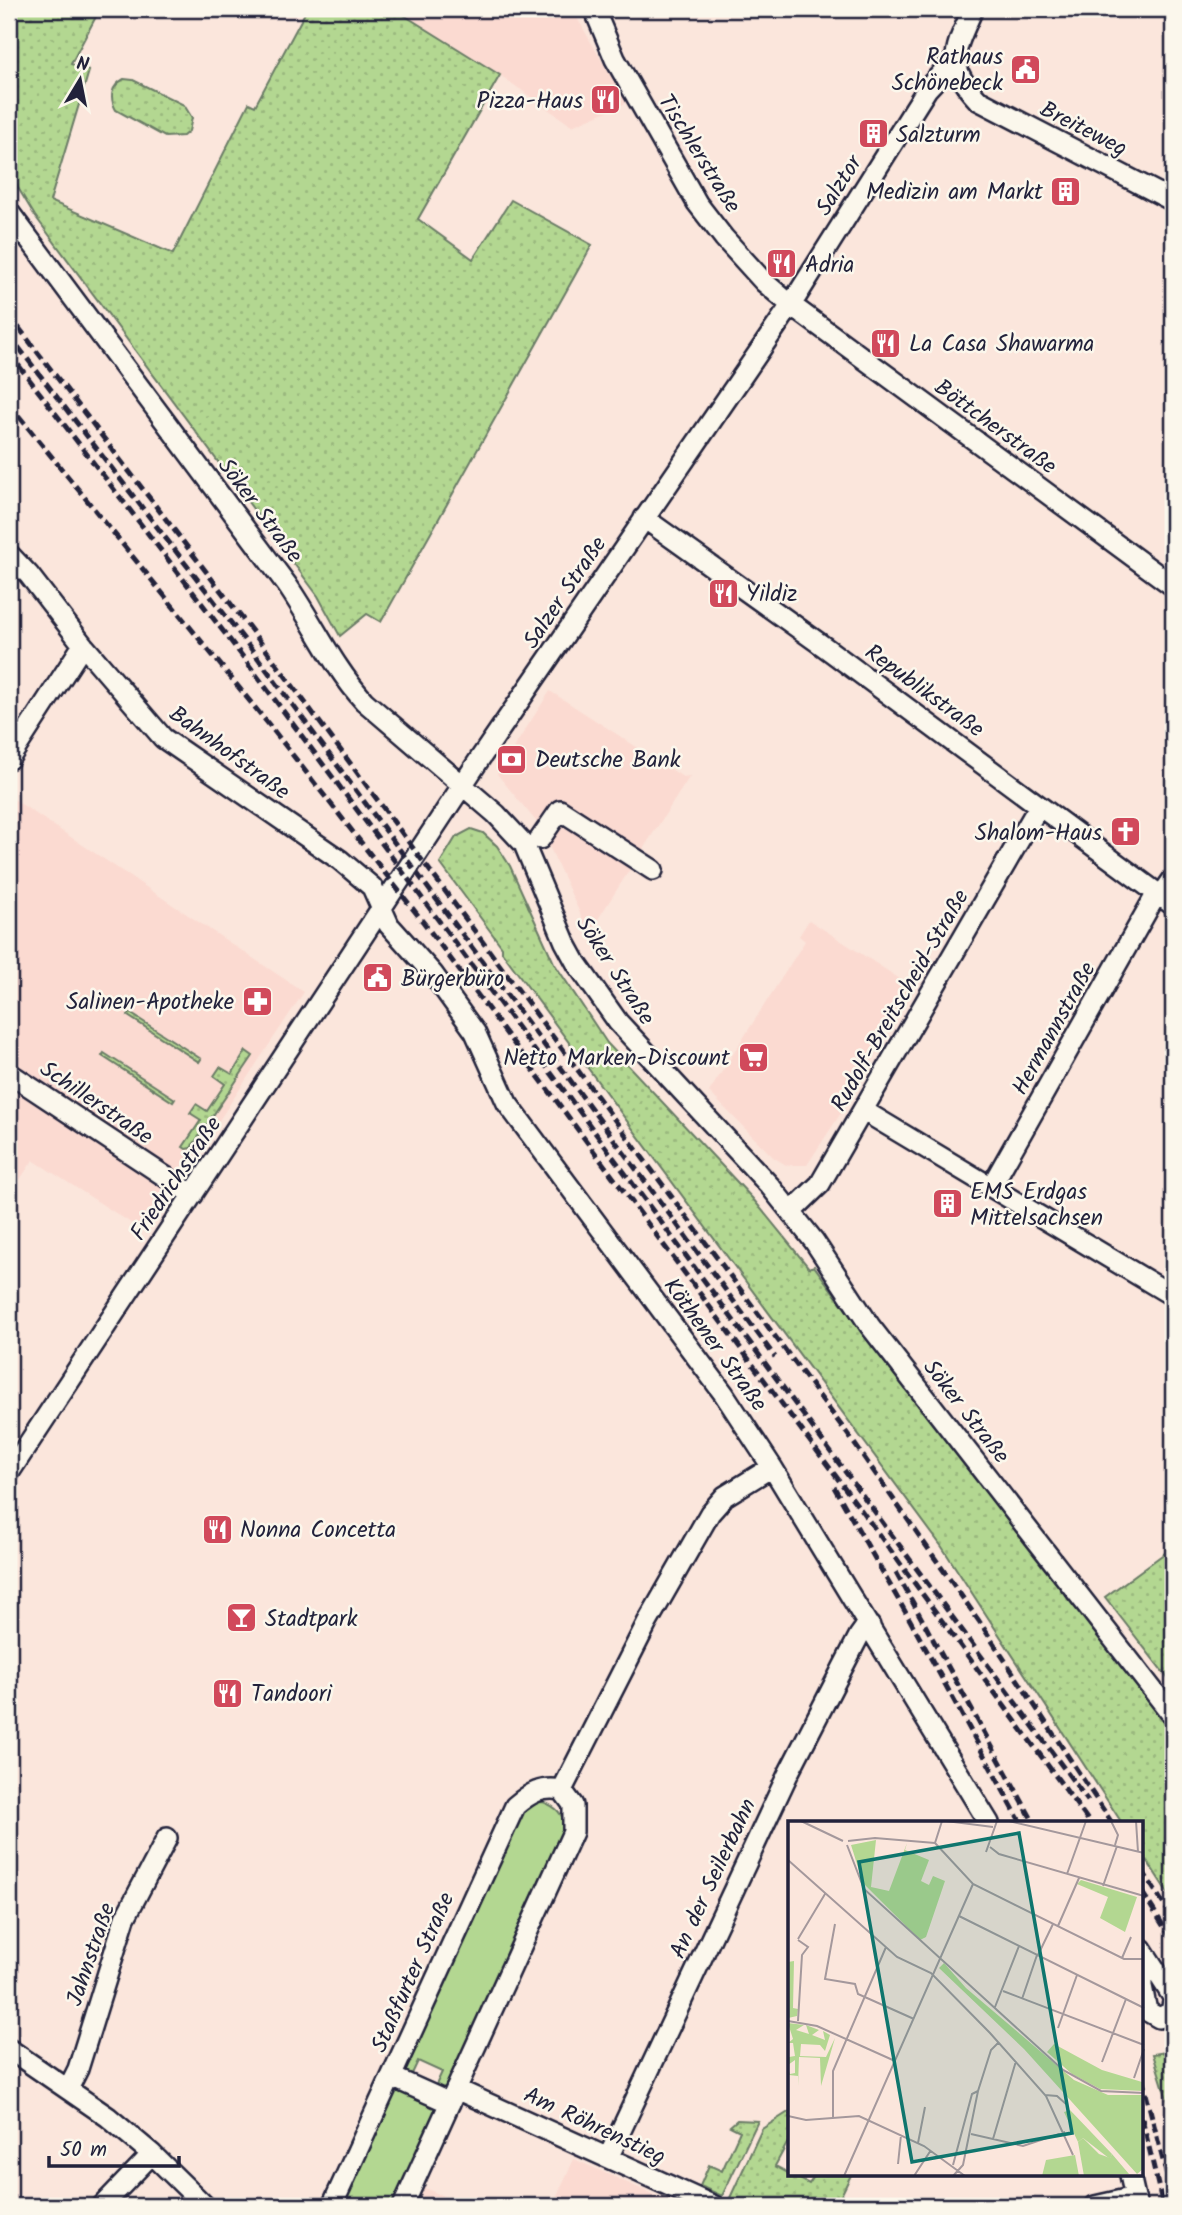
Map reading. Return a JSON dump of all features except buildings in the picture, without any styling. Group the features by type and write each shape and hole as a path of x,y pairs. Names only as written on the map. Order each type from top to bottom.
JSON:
{"street":[{"name":"Tischlerstraße","path":"594,9 615,59 675,167 704,212 764,282 791,305"},
{"path":"955,59 959,41 973,9"},
{"name":"Salztor","path":"791,305 924,94 955,59"},
{"name":"Breiteweg","path":"955,59 960,80 978,100 1173,201"},
{"name":"Söker Straße","path":"9,212 287,585 349,684 364,701 504,821 524,844 565,942 618,1022 791,1212 827,1258 870,1326 1173,1716"},
{"name":"Salzer Straße","path":"382,909 463,785 791,305"},
{"name":"Böttcherstraße","path":"791,305 1173,586"},
{"name":"Republikstraße","path":"645,518 1164,898"},
{"name":"Bahnhofstraße","path":"9,554 163,738 358,874 372,887 382,909"},
{"path":"9,759 83,645"},
{"name":"Rudolf-Breitscheid-Straße","path":"791,1212 820,1184 1039,806"},
{"path":"540,839 560,810 653,870"},
{"name":"Hermannstraße","path":"991,1187 1173,879"},
{"name":"Friedrichstraße","path":"9,1473 382,909"},
{"name":"Köthener Straße","path":"382,909 389,925 433,974 475,1032 507,1103 724,1394 772,1467 988,1821"},
{"name":"Schillerstraße","path":"9,1073 193,1195"},
{"path":"864,1111 1173,1296"},
{"path":"403,2206 573,1832 573,1805 562,1790 647,1623 710,1513 725,1496 772,1467"},
{"name":"An der Seilerbahn","path":"608,2158 789,1772 859,1636 870,1626"},
{"name":"Staßfurter Straße","path":"332,2206 515,1806 529,1794 548,1787 562,1790"},
{"name":"Jahnstraße","path":"68,2089 78,2069 125,1917 167,1838"},
{"path":"1144,1952 1173,1999 1171,2012 1159,2018 1147,2011 1144,1996"},
{"path":"9,2049 108,2117 152,2154 205,2206"},
{"name":"Am Röhrenstieg","path":"392,2077 453,2096 608,2158 713,2206"},
{"path":"103,2206 152,2154"},
{"path":"1095,2206 1136,2202 1130,2176"}],"shaded area":[{"path":"394,9 572,9 626,103 572,126 500,75"},
{"path":"550,691 683,777 690,776 589,933 540,826 497,774"},
{"path":"9,796 304,992 145,1232 33,1160 9,1196"},
{"path":"809,920 914,988 843,1110 807,1165 786,1165 773,1157 709,1092 805,941 799,936"},
{"path":"574,2159 679,2206 552,2206"},
{"path":"423,2187 465,2206 414,2206"}],"green space":[{"path":"9,9 100,9 71,64 89,71 50,201 173,254 249,103 255,106 307,9 394,9 500,75 418,219 473,259 511,200 592,245 381,622 367,614 340,636 318,596 35,216 9,173"},
{"path":"124,79 133,80 184,105 192,118 189,131 183,136 165,137 116,110 112,101 113,92 116,85"},
{"path":"471,829 483,833 497,846 510,866 554,963 607,1043 753,1199 809,1268 814,1266 882,1359 1173,1733 1173,1901 1144,1856 1144,1821 1121,1821 942,1547 502,952 502,947 440,863 456,837"},
{"path":"130,1013 201,1059 199,1062 128,1016"},
{"path":"246,1051 253,1056 191,1148 186,1149 183,1147 201,1120 190,1113 196,1104 207,1111 225,1084 214,1076 220,1067 232,1074"},
{"path":"104,1053 175,1099 173,1102 102,1056"},
{"path":"1169,1550 1173,1554 1173,1685 1105,1597"},
{"path":"543,1802 559,1812 566,1829 451,2083 441,2089 435,2087 442,2072 418,2061 411,2076 404,2071 512,1821 531,1803"},
{"path":"1173,2051 1173,2118 1153,2054"},
{"path":"399,2090 434,2106 436,2115 395,2206 338,2206 393,2092"},
{"path":"788,2112 788,2142 775,2166 788,2173 788,2176 809,2184 814,2176 851,2176 836,2206 744,2206 729,2200 762,2129"},
{"path":"737,2120 758,2121 722,2196 700,2186 709,2165 722,2171 740,2131 730,2126"}],"railway":[{"path":"9,315 261,643 849,1436 979,1621 1111,1821"},
{"path":"9,335 252,650 775,1357"},
{"path":"9,353 366,822 1088,1801"},
{"path":"9,404 270,726 424,923 1089,1821"},
{"path":"834,1487 1020,1821"},
{"path":"896,1572 1033,1821"},
{"path":"1144,1873 1173,1919"},
{"path":"1144,1895 1173,1941"},
{"path":"1144,2086 1173,2200"},
{"path":"1144,2126 1163,2206"}],"place":[{"name":"Rathaus Schönebeck","path":"1026,69"},
{"name":"Pizza-Haus","path":"606,100"},
{"name":"Salzturm","path":"873,134"},
{"name":"Medizin am Markt","path":"1066,191"},
{"name":"Adria","path":"782,264"},
{"name":"La Casa Shawarma","path":"886,343"},
{"name":"Yildiz","path":"723,593"},
{"name":"Deutsche Bank","path":"512,759"},
{"name":"Shalom-Haus","path":"1125,832"},
{"name":"Bürgerbüro","path":"378,978"},
{"name":"Salinen-Apotheke","path":"257,1001"},
{"name":"Netto Marken-Discount","path":"753,1057"},
{"name":"EMS Erdgas Mittelsachsen","path":"947,1204"},
{"name":"Nonna Concetta","path":"217,1529"},
{"name":"Stadtpark","path":"242,1618"},
{"name":"Tandoori","path":"228,1693"}]}
